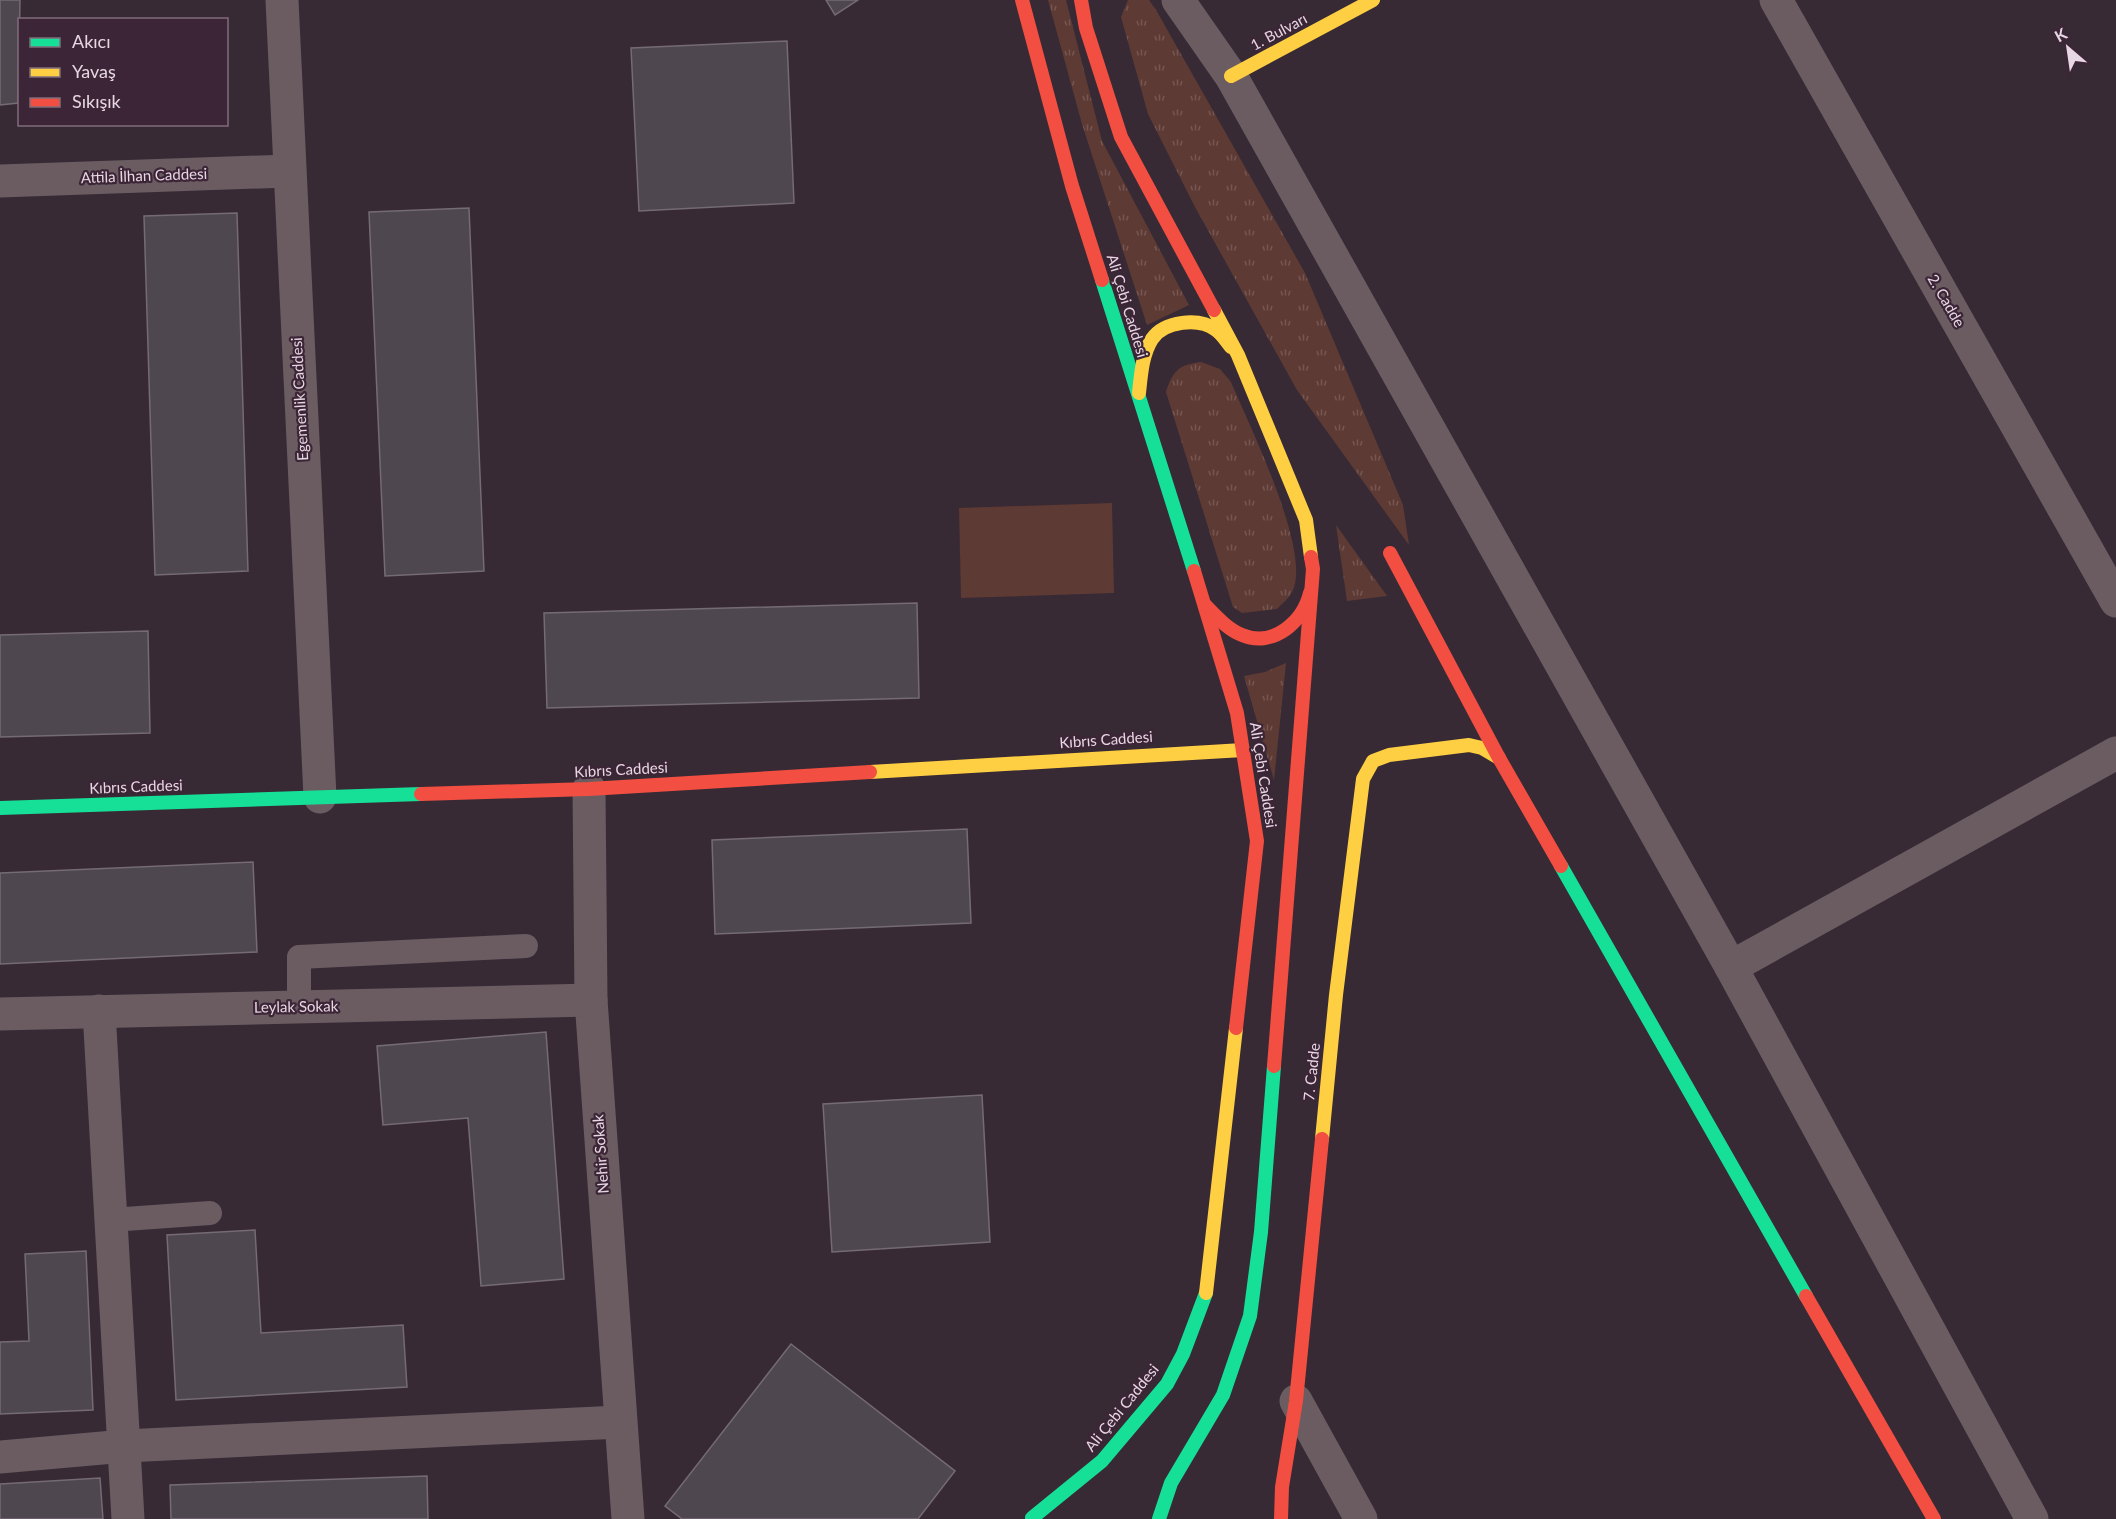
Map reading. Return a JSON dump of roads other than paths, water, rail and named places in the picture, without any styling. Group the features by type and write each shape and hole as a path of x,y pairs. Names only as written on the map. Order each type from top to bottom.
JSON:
{"main road":[{"name":"Ali Çebi Caddesi","path":"1022,0 1072,186 1237,713 1257,841 1208,1286 1183,1354 1167,1384 1102,1461 1031,1519"},
{"name":"Ali Çebi Caddesi","path":"1081,0 1086,28 1121,137 1238,355 1306,520 1313,569 1261,1232 1250,1316 1223,1395 1171,1483 1160,1519"},
{"name":"1. Bulvarı","path":"1231,76 1374,0"},
{"path":"1138,398 1142,363 1153,336 1171,326 1195,322 1215,329 1238,355"},
{"path":"1390,553 1499,758 1934,1519"},
{"path":"1205,605 1226,625 1251,638 1280,634 1300,618 1310,599 1313,569"},
{"name":"7. Cadde","path":"1281,1519 1282,1487 1296,1401 1336,995 1363,779 1373,761 1389,754 1469,745 1499,758"},
{"name":"Kıbrıs Caddesi","path":"0,808 589,789 1243,750"},
{"path":"1031,1519 1060,1517"}],"street":[{"name":"Egemenlik Caddesi","path":"282,0 288,171 320,797"},
{"path":"1178,0 1231,76 1731,967 2032,1519"},
{"name":"2. Cadde","path":"1776,0 2116,601"},
{"name":"Attila İlhan Caddesi","path":"0,181 288,171"},
{"path":"1731,967 2116,753"},
{"name":"Nehir Sokak","path":"589,789 591,1000 619,1422 628,1519"},
{"name":"Leylak Sokak","path":"0,1014 591,1000"},
{"path":"99,1011 128,1519"},
{"path":"1296,1401 1361,1519"},
{"path":"0,1456 125,1446 619,1422"}],"lane":[{"path":"299,1006 299,957 526,946"},
{"path":"111,1220 210,1213"}]}
